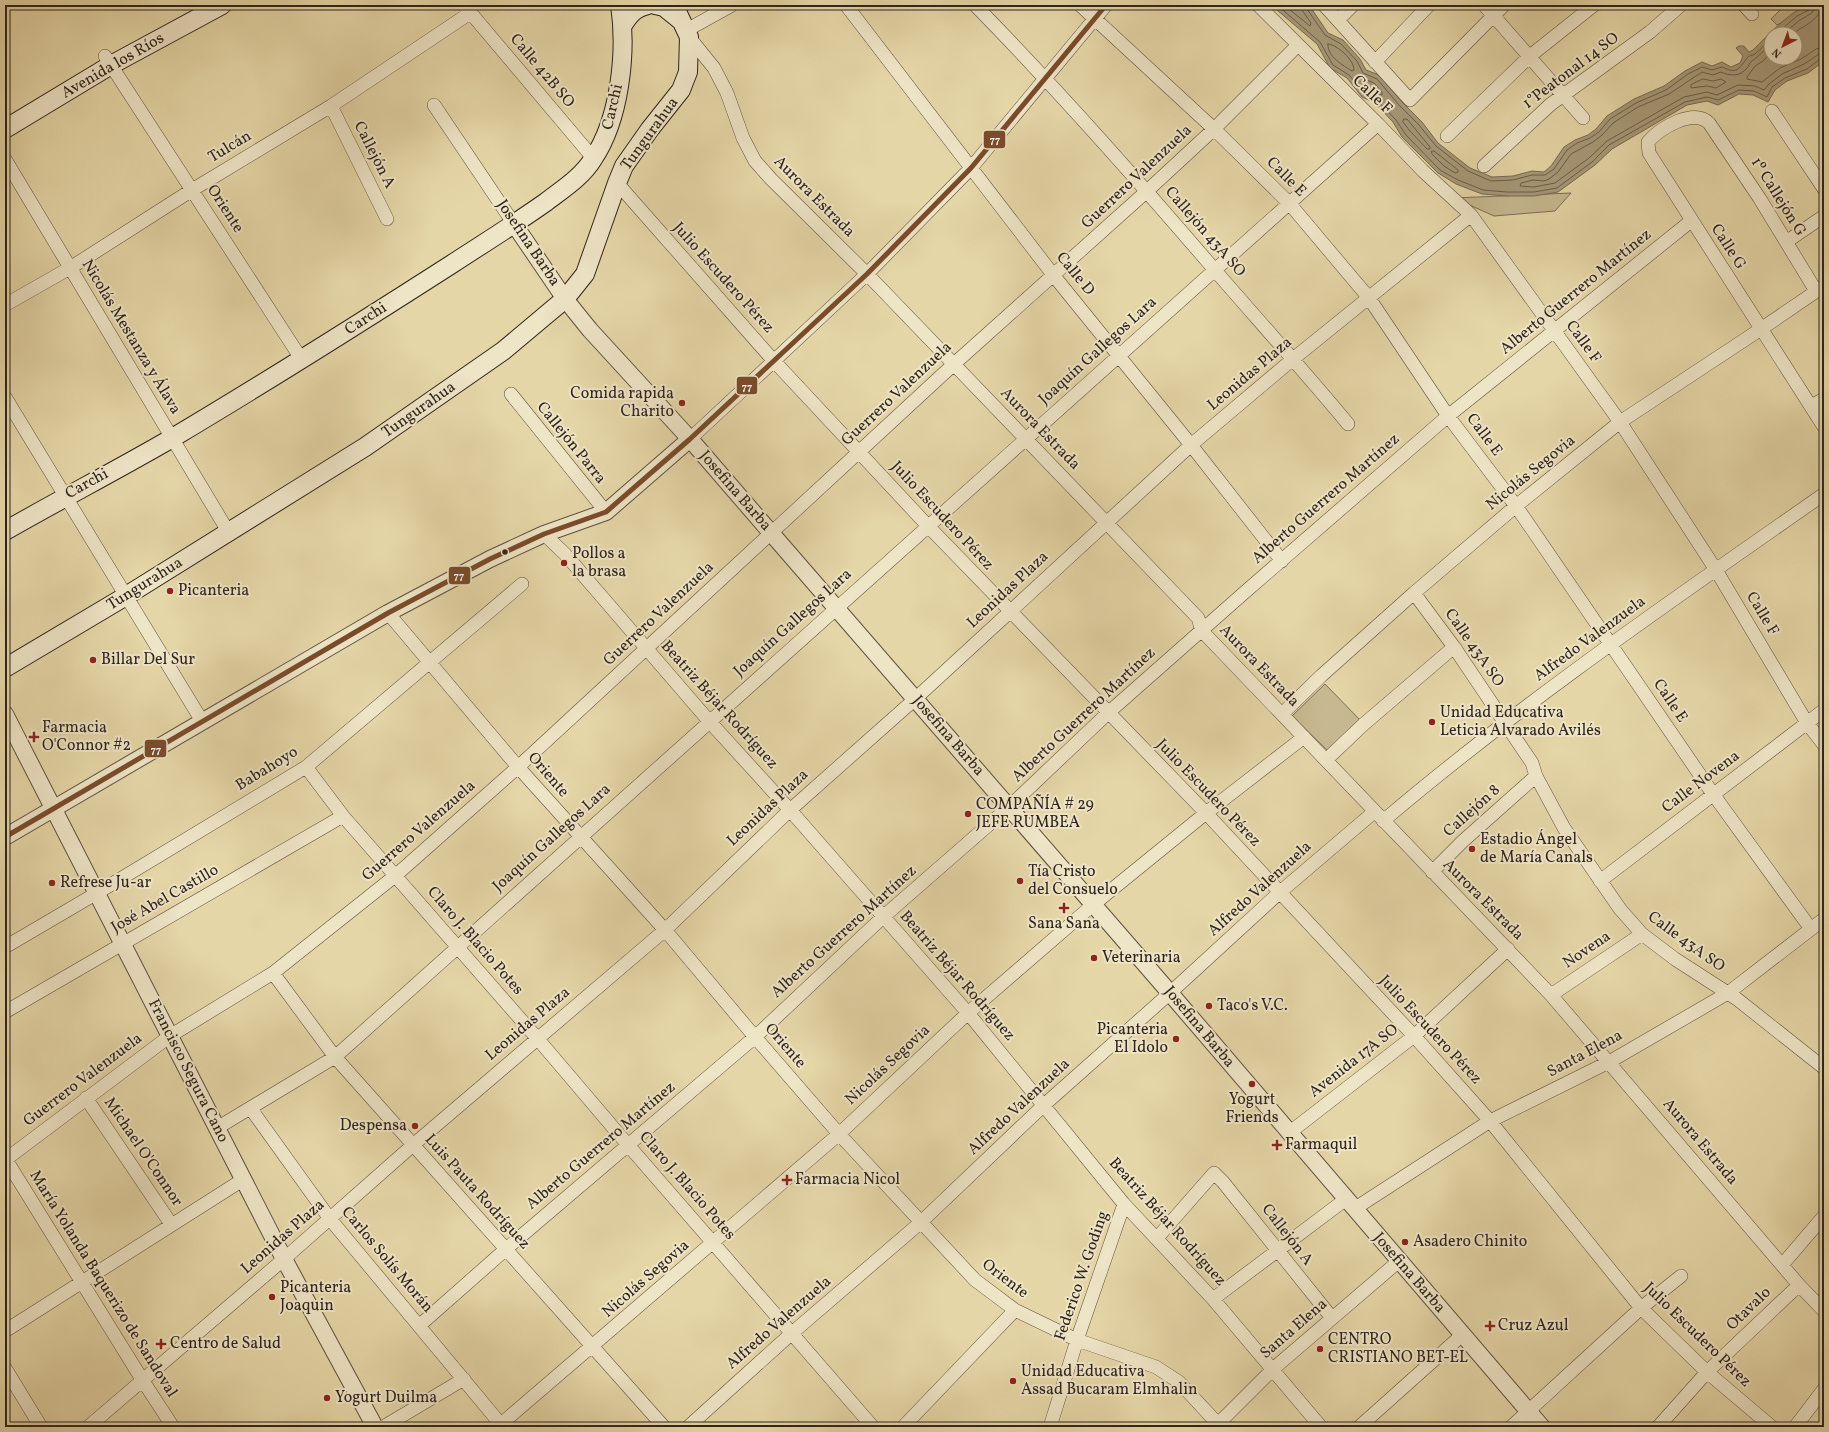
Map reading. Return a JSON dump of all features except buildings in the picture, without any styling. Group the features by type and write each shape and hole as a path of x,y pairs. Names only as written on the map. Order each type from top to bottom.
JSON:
{"main road":[{"name":"Avenida los Ríos","path":"5,129 108,60 204,5"},
{"name":"Avenida los Ríos","path":"5,114 108,60 222,5"},
{"name":"Carchi","path":"5,531 65,496 172,438 302,360 514,224 559,193 582,174 594,159 605,138 618,95 623,25 620,5"},
{"path":"623,25 630,14 639,7 648,5"},
{"path":"655,5 664,7 674,14 686,31"},
{"path":"674,5 686,31"},
{"name":"Tungurahua","path":"5,668 126,596 365,447 503,351 565,299 585,274 617,183 628,160 681,90 688,72 690,50 686,31"}],"street":[{"path":"686,31 732,5"},
{"name":"Calle D","path":"846,5 1054,276 1191,445 1282,561"},
{"name":"Callejón 43A SO","path":"975,5 1046,78 1147,191 1214,270 1294,359 1348,424"},
{"name":"Calle E","path":"1080,5 1214,129 1289,203 1369,298 1448,416 1516,506 1713,794 1811,929"},
{"path":"5,837 388,613 490,559 544,534 606,512 690,439 867,274 971,168 1106,5"},
{"name":"Calle F","path":"1258,5 1297,46 1378,124 1423,171 1471,215 1620,422 1716,570 1807,723 1824,745"},
{"path":"1324,5 1410,100 1504,5"},
{"path":"1338,20 1353,5"},
{"path":"1375,62 1429,5"},
{"path":"1484,5 1583,118"},
{"path":"1447,136 1530,56 1594,5"},
{"name":"1°Peatonal 14 SO","path":"1484,166 1563,94 1650,32 1681,5"},
{"name":"Tulcán","path":"5,305 70,268 192,190 331,106 467,9"},
{"name":"Calle 42B SO","path":"467,9 594,159"},
{"name":"Aurora Estrada","path":"686,31 714,68 727,93 743,138 755,161 771,180 867,274 1198,618 1202,631 1551,995 1799,1285 1824,1311"},
{"name":"Guerrero Valenzuela","path":"5,1159 170,1036 273,973 395,876 518,767 772,534 954,364 1054,276 1147,191 1214,129 1297,46"},
{"name":"Oriente","path":"108,60 302,360"},
{"name":"Josefina Barba","path":"434,105 565,299 590,330 690,439 1094,904 1542,1427"},
{"name":"Callejón A","path":"331,106 387,219"},
{"path":"1772,111 1824,189"},
{"name":"Calle G","path":"1709,123 1704,118 1696,116 1687,118 1661,130 1648,142 1649,153 1824,427"},
{"name":"1º Callejón G","path":"1709,123 1760,199 1786,242 1820,288"},
{"name":"Joaquín Gallegos Lara","path":"217,1128 251,1109 334,1057 1378,124"},
{"name":"Nicolás Mestanza y Álava","path":"5,159 229,532"},
{"name":"Julio Escudero Pérez","path":"617,183 773,360 928,526 1108,714 1206,813 1414,1036 1490,1121 1641,1308 1707,1372 1772,1427"},
{"name":"Leonidas Plaza","path":"88,1427 284,1259 537,1038 665,930 790,810 915,698 1191,445 1471,215"},
{"path":"1786,242 1824,216"},
{"name":"Alberto Guerrero Martínez","path":"420,1326 506,1249 754,1037 883,917 1009,807 1108,714 1448,416 1692,221"},
{"name":"Nicolás Segovia","path":"1282,714 1321,676 1414,593 1516,506 1620,422 1761,329 1820,288"},
{"name":"Callejón Parra","path":"511,394 606,512"},
{"path":"5,397 202,721"},
{"path":"1811,406 1824,399"},
{"name":"Alfredo Valenzuela","path":"688,1427 792,1333 920,1223 1044,1105 1170,993 1279,893 1379,816 1610,644 1824,494"},
{"name":"Beatriz Béjar Rodríguez","path":"544,534 565,554 709,721 790,810 968,1014 1124,1204 1213,1299 1322,1427"},
{"name":"Babahoyo","path":"5,947 97,894 306,766 522,584"},
{"name":"Calle 43A SO","path":"1414,593 1454,647 1532,763 1536,776 1564,828 1620,909 1642,934 1675,959 1728,993 1824,1068"},
{"name":"Oriente","path":"388,613 518,767 665,930 754,1037 920,1223 975,1280 1015,1310 1077,1340 1156,1367 1179,1382 1216,1426"},
{"path":"1326,760 1364,724 1454,647"},
{"name":"Calle Novena","path":"1600,881 1824,710"},
{"name":"Francisco Segura Cano","path":"5,714 284,1259 375,1427"},
{"name":"Nicolás Segovia","path":"502,1426 840,1134 968,1014 1094,904 1206,813 1304,737"},
{"name":"Claro J. Blacio Potes","path":"306,766 343,816 873,1427"},
{"name":"Callejón 8","path":"1432,872 1463,841 1536,776"},
{"name":"José Abel Castillo","path":"5,1012 343,816"},
{"name":"Santa Elena","path":"1213,1299 1278,1252 1350,1204 1490,1121 1609,1062 1728,993 1824,918"},
{"name":"Novena","path":"1551,995 1642,934"},
{"name":"Avenida 17A SO","path":"1289,1133 1414,1036 1508,949"},
{"name":"Luis Pauta Rodríguez","path":"273,973 334,1057 664,1427"},
{"name":"Michael O'Connor","path":"86,1098 171,1224"},
{"name":"Carlos Solís Morán","path":"251,1109 330,1219 502,1426"},
{"name":"María Yolanda Baquerizo de Sandoval","path":"5,1159 173,1427"},
{"name":"Callejón A","path":"1157,1238 1214,1173 1223,1182 1332,1318"},
{"path":"5,1331 171,1224 244,1179"},
{"name":"Federico W. Goding","path":"1050,1427 1077,1340 1124,1204"},
{"path":"1782,1265 1824,1216"},
{"name":"Santa Elena","path":"1216,1426 1273,1369 1399,1261"},
{"path":"1511,1427 1641,1308 1680,1276"},
{"name":"Otavalo","path":"1658,1427 1707,1372 1799,1285"},
{"path":"903,1427 1015,1310"},
{"path":"1358,1427 1462,1335"},
{"path":"5,1368 41,1427"},
{"path":"383,1427 464,1379"},
{"path":"1795,1427 1824,1389"}],"shaded area":[{"path":"1785,5 1813,5 1777,25 1771,19"},
{"path":"1571,193 1555,211 1494,216 1454,198"},
{"path":"1325,684 1362,722 1329,752 1292,716"}],"water":[{"path":"1271,5 1309,5 1328,33 1343,40 1360,59 1366,70 1379,75 1402,102 1422,122 1438,143 1470,168 1492,177 1513,176 1532,171 1544,172 1551,166 1564,147 1575,140 1588,135 1596,129 1607,116 1634,99 1664,86 1685,71 1702,62 1712,66 1722,62 1731,67 1740,63 1743,56 1736,48 1739,46 1744,46 1749,52 1763,40 1763,66 1803,66 1803,26 1778,26 1801,8 1808,5 1824,5 1824,61 1808,73 1787,81 1775,90 1768,102 1753,95 1739,94 1718,105 1707,101 1687,105 1612,149 1595,165 1558,192 1534,196 1482,194 1456,184 1438,173 1402,137 1393,122 1375,103 1362,97 1347,78 1330,68 1317,44"}],"transit line":[{"name":"77","path":"5,837 388,613 490,559 544,534 606,512 690,439 867,274 971,168 1106,5"}],"place":[{"name":"Comida rapida Charito","path":"682,403"},
{"name":"Pollos a la brasa","path":"564,563"},
{"name":"Picanteria","path":"170,591"},
{"name":"Billar Del Sur","path":"93,660"},
{"name":"Unidad Educativa Leticia Alvarado Avilés","path":"1432,722"},
{"name":"Farmacia O'Connor #2","path":"34,737"},
{"name":"COMPAÑÍA # 29 JEFE RUMBEA","path":"968,814"},
{"name":"Estadio Ángel de María Canals","path":"1472,849"},
{"name":"Tía Cristo del Consuelo","path":"1020,881"},
{"name":"Refrese Ju-ar","path":"52,883"},
{"name":"Sana Sana","path":"1064,908"},
{"name":"Veterinaria","path":"1094,958"},
{"name":"Taco's V.C.","path":"1209,1006"},
{"name":"Picanteria El Idolo","path":"1176,1039"},
{"name":"Yogurt Friends","path":"1252,1084"},
{"name":"Despensa","path":"415,1126"},
{"name":"Farmaquil","path":"1277,1145"},
{"name":"Farmacia Nicol","path":"787,1180"},
{"name":"Asadero Chinito","path":"1405,1242"},
{"name":"Picanteria Joaquin","path":"272,1297"},
{"name":"Cruz Azul","path":"1490,1326"},
{"name":"Centro de Salud","path":"161,1344"},
{"name":"CENTRO CRISTIANO BET-EL","path":"1320,1349"},
{"name":"Unidad Educativa Assad Bucaram Elmhalin","path":"1013,1381"},
{"name":"Yogurt Duilma","path":"327,1398"}]}
